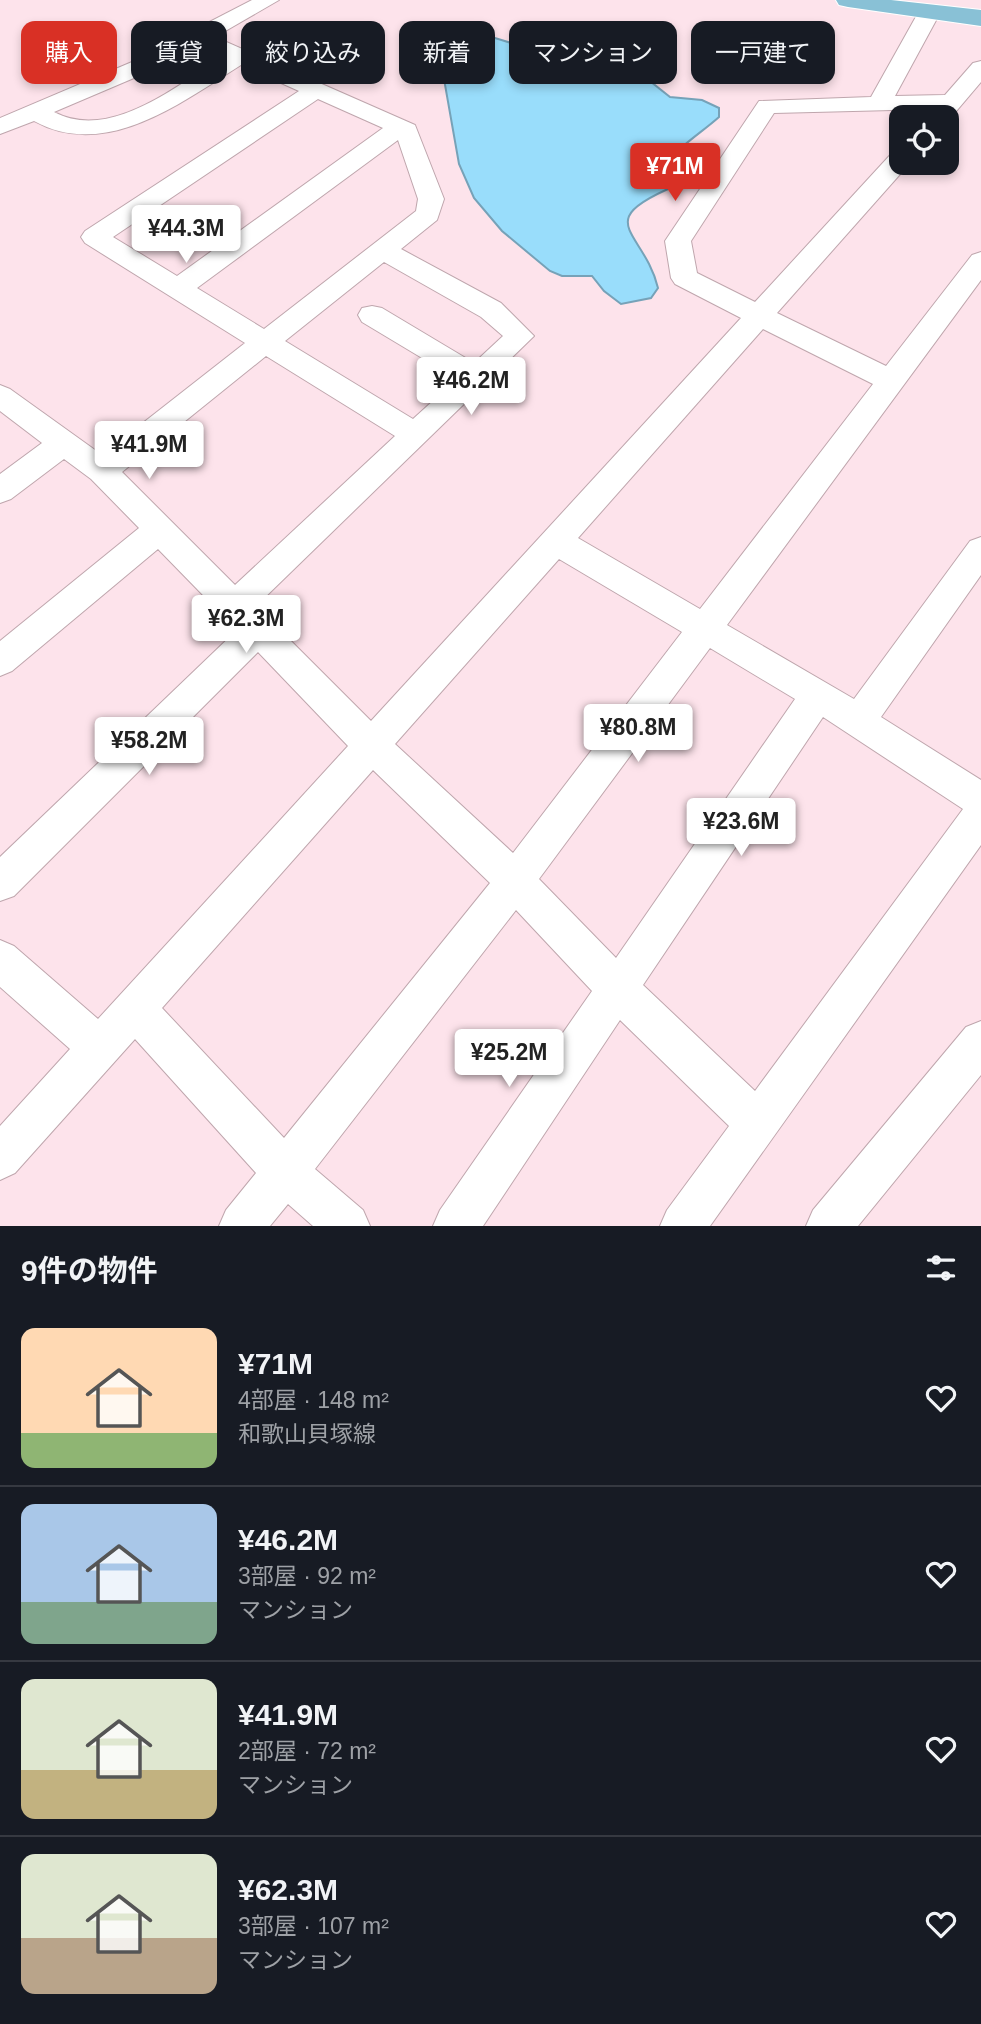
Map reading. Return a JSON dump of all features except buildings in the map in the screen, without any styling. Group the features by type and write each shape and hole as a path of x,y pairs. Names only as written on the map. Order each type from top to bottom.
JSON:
{"main road":[{"path":"849,0 981,18"}],"street":[{"path":"227,23 268,0"},
{"path":"879,104 929,13"},
{"path":"102,471 428,214 431,199 407,130 227,50"},
{"path":"36,111 60,124 78,127 105,127 129,121 240,56"},
{"path":"0,127 131,68"},
{"path":"950,104 981,68"},
{"path":"316,90 94,237 416,435"},
{"path":"891,381 684,278 678,241 767,106 981,106"},
{"path":"179,288 400,127"},
{"path":"0,1158 370,744 889,171"},
{"path":"0,883 416,435 520,336 491,310 382,250"},
{"path":"242,1226 515,881 981,261"},
{"path":"372,315 476,377"},
{"path":"0,396 102,471 161,528 370,744 515,881 616,987 756,1122"},
{"path":"0,491 63,443"},
{"path":"0,661 161,528"},
{"path":"555,540 818,695 981,800"},
{"path":"858,721 981,550"},
{"path":"456,1226 616,987 818,695"},
{"path":"683,1226 981,814"},
{"path":"0,960 100,1048"},
{"path":"135,1009 285,1172 347,1226"},
{"path":"829,1226 981,1042"}],"water":[{"path":"495,38 509,42 509,84 654,84 670,97 702,100 719,108 719,117 683,147 664,168 675,186 649,198 634,209 628,219 629,229 651,268 658,288 651,298 621,304 604,291 592,276 562,276 550,271 502,231 474,198 459,164 445,84 495,84"}]}
